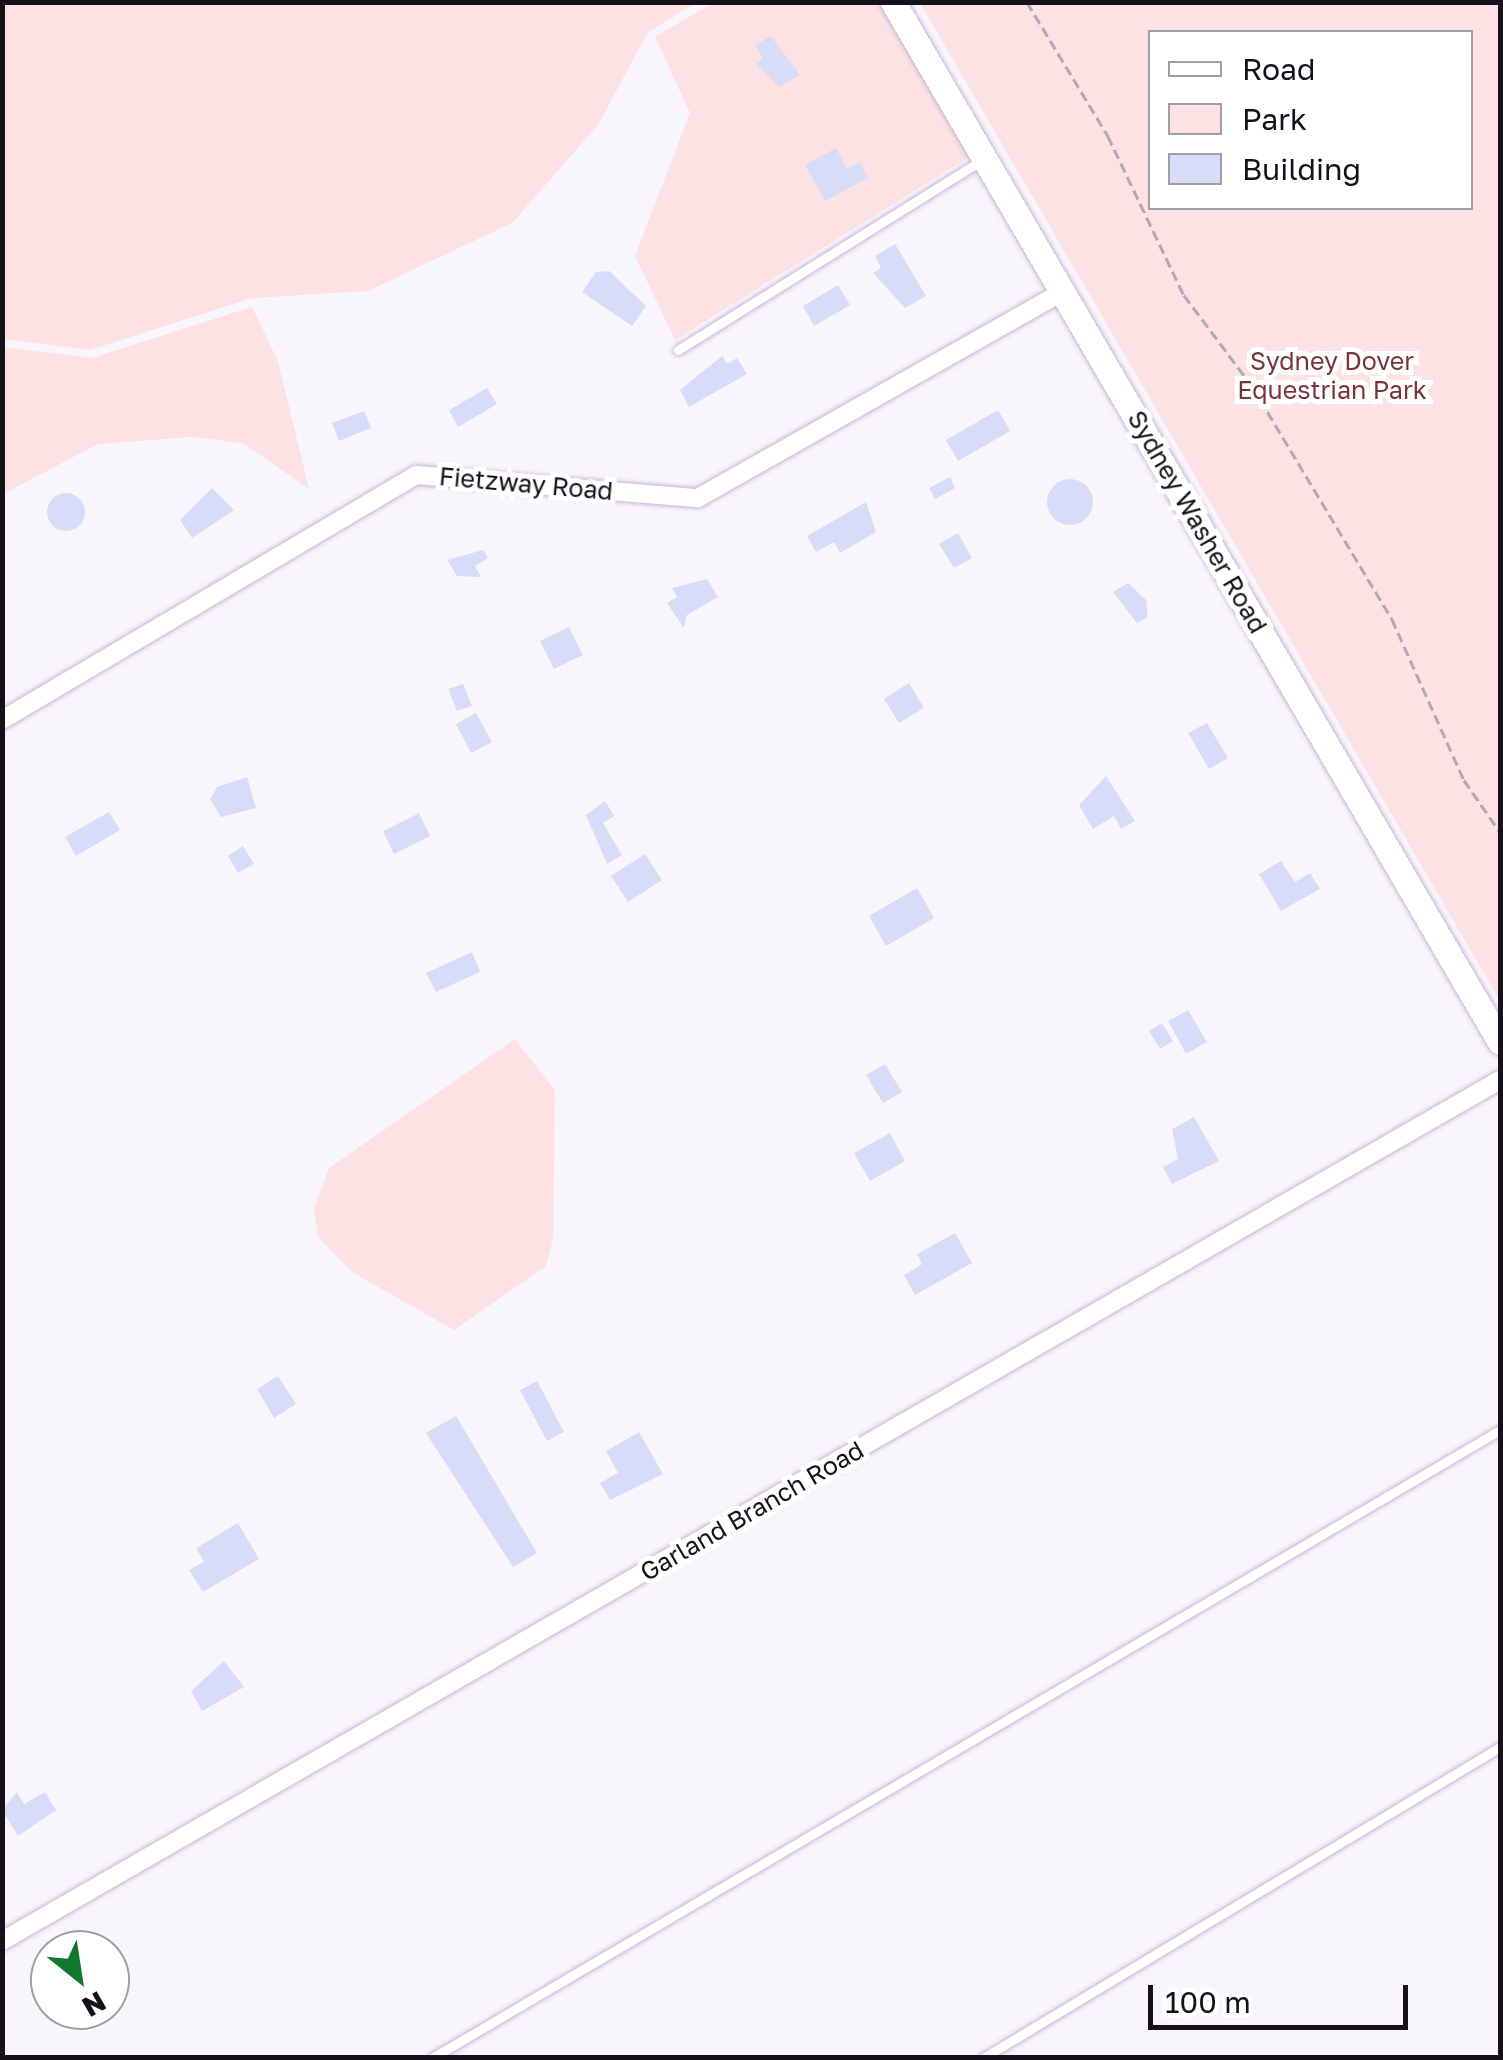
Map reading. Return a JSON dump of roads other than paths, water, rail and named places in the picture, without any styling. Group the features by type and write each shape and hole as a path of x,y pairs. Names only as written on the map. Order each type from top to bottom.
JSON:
{"street":[{"name":"Sydney Washer Road","path":"893,2 1500,1042"},
{"name":"Fietzway Road","path":"2,720 416,475 698,498 1062,292"},
{"name":"Garland Branch Road","path":"2,1941 1500,1080"}],"lane":[{"path":"678,350 984,159"},
{"path":"432,2058 1500,1430"},
{"path":"983,2058 1500,1748"}],"park label":[{"name":"Sydney Dover Equestrian Park","path":"1332,376"}]}
